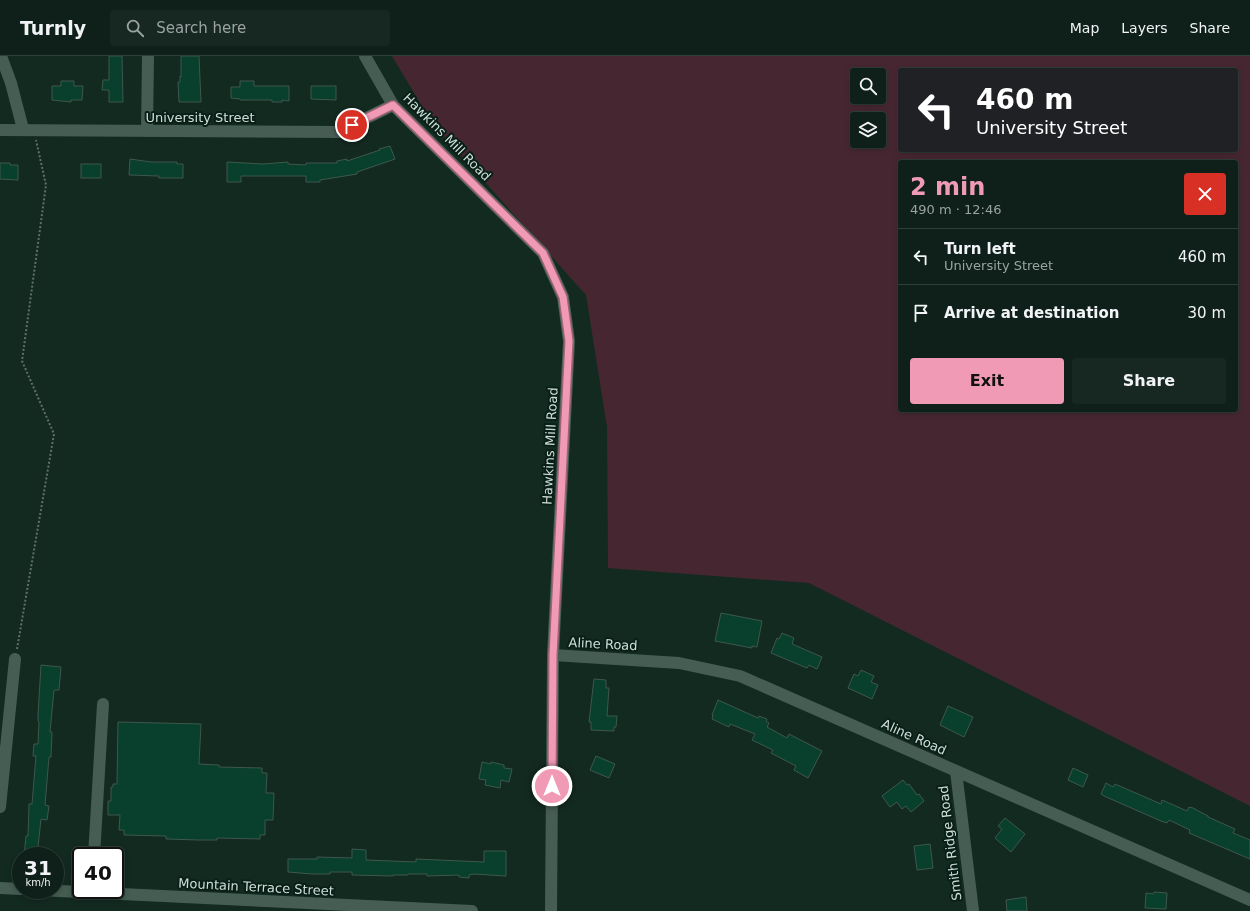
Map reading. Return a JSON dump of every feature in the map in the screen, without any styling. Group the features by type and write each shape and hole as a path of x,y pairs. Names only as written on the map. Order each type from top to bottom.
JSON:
{"street":[{"path":"1,56 28,130"},
{"path":"147,131 148,56"},
{"name":"Hawkins Mill Road","path":"365,56 393,105 543,253 563,297 569,341 553,655 551,911"},
{"name":"University Street","path":"0,130 338,132 393,105"},
{"name":"Aline Road","path":"553,655 679,663 740,676 1250,900"},
{"path":"0,807 15,659"},
{"path":"95,847 103,704"},
{"name":"Smith Ridge Road","path":"956,771 972,911"},
{"path":"0,888 12,889"},
{"name":"Mountain Terrace Street","path":"124,893 356,908 472,911"}],"path":[{"path":"15,659 54,434 22,361 46,185 28,130"}],"shaded area":[{"path":"392,56 1250,56 1250,806 809,583 608,568 607,427 586,295 432,123"}],"building":[{"path":"109,56 122,56 123,102 109,102 109,90 102,90 103,80 109,80"},
{"path":"181,56 199,56 201,102 179,102 178,82 180,82 180,76 181,77"},
{"path":"61,81 74,81 74,86 83,86 82,100 71,100 71,102 52,100 52,86 61,86"},
{"path":"240,81 254,81 254,86 289,86 289,101 282,100 282,102 272,102 272,100 240,100 231,98 231,87 240,87"},
{"path":"311,86 336,86 336,100 311,99"},
{"path":"390,146 395,159 357,172 357,174 320,180 320,182 306,182 306,176 241,176 241,182 227,182 227,162 263,164 288,162 288,164 306,165 306,163 337,163 337,161 347,159 347,161"},
{"path":"130,159 151,162 177,162 177,164 183,164 183,178 159,178 159,176 129,175"},
{"path":"0,163 18,165 18,180 0,179"},
{"path":"81,164 101,164 101,178 81,178"},
{"path":"721,613 762,621 757,647 752,646 752,648 715,641"},
{"path":"782,633 794,638 792,644 822,657 817,669 809,665 807,668 771,653 777,638 779,639"},
{"path":"41,665 61,667 59,690 54,690 50,732 52,732 51,757 49,757 45,805 49,806 47,820 41,819 38,847 25,847 26,836 28,836 29,804 32,804 36,756 33,756 34,744 38,744"},
{"path":"861,670 874,676 871,682 878,685 872,699 848,688 854,674 858,676"},
{"path":"594,679 606,680 606,688 609,688 607,716 617,716 614,731 591,730 591,722 589,722"},
{"path":"718,700 758,718 759,716 767,719 766,721 769,723 767,727 787,738 789,734 822,751 808,778 794,770 796,766 771,753 773,750 752,740 755,734 730,724 729,727 712,719 712,715"},
{"path":"948,706 973,717 964,737 940,725"},
{"path":"118,722 201,724 199,764 219,765 219,767 262,768 262,773 267,773 266,793 274,793 273,820 265,820 265,835 260,835 260,839 217,838 217,840 199,840 166,839 166,836 124,835 124,830 119,830 120,815 108,815 108,801 111,801 111,787 113,787 113,784 117,784"},
{"path":"596,756 615,764 609,778 590,770"},
{"path":"482,762 491,764 491,762 504,765 504,768 512,769 509,782 501,780 500,788 485,785 486,780 479,779"},
{"path":"1073,768 1088,775 1083,787 1068,780"},
{"path":"903,780 907,785 909,784 917,795 919,794 924,801 911,812 906,806 902,809 897,802 890,807 882,796"},
{"path":"1106,783 1113,787 1115,784 1161,804 1162,800 1187,811 1189,807 1191,807 1208,817 1235,829 1233,833 1250,840 1250,859 1189,833 1190,830 1169,820 1167,823 1161,821 1104,796 1101,794"},
{"path":"1005,818 1025,834 1011,852 995,838 1002,829 998,826"},
{"path":"930,844 933,868 917,870 914,846"},
{"path":"352,849 366,850 366,860 416,862 416,859 484,862 484,851 506,851 506,876 474,874 469,875 469,878 459,877 459,875 427,876 427,874 408,874 393,876 352,875 352,872 312,874 288,872 288,859 317,859 317,857 352,858"},
{"path":"1154,892 1167,893 1166,909 1145,908 1146,893 1153,894"},
{"path":"1026,897 1027,911 1007,911 1006,900"}],"route":[{"path":"352,125 393,105 543,253 563,297 569,341 553,655 552,786"}]}
